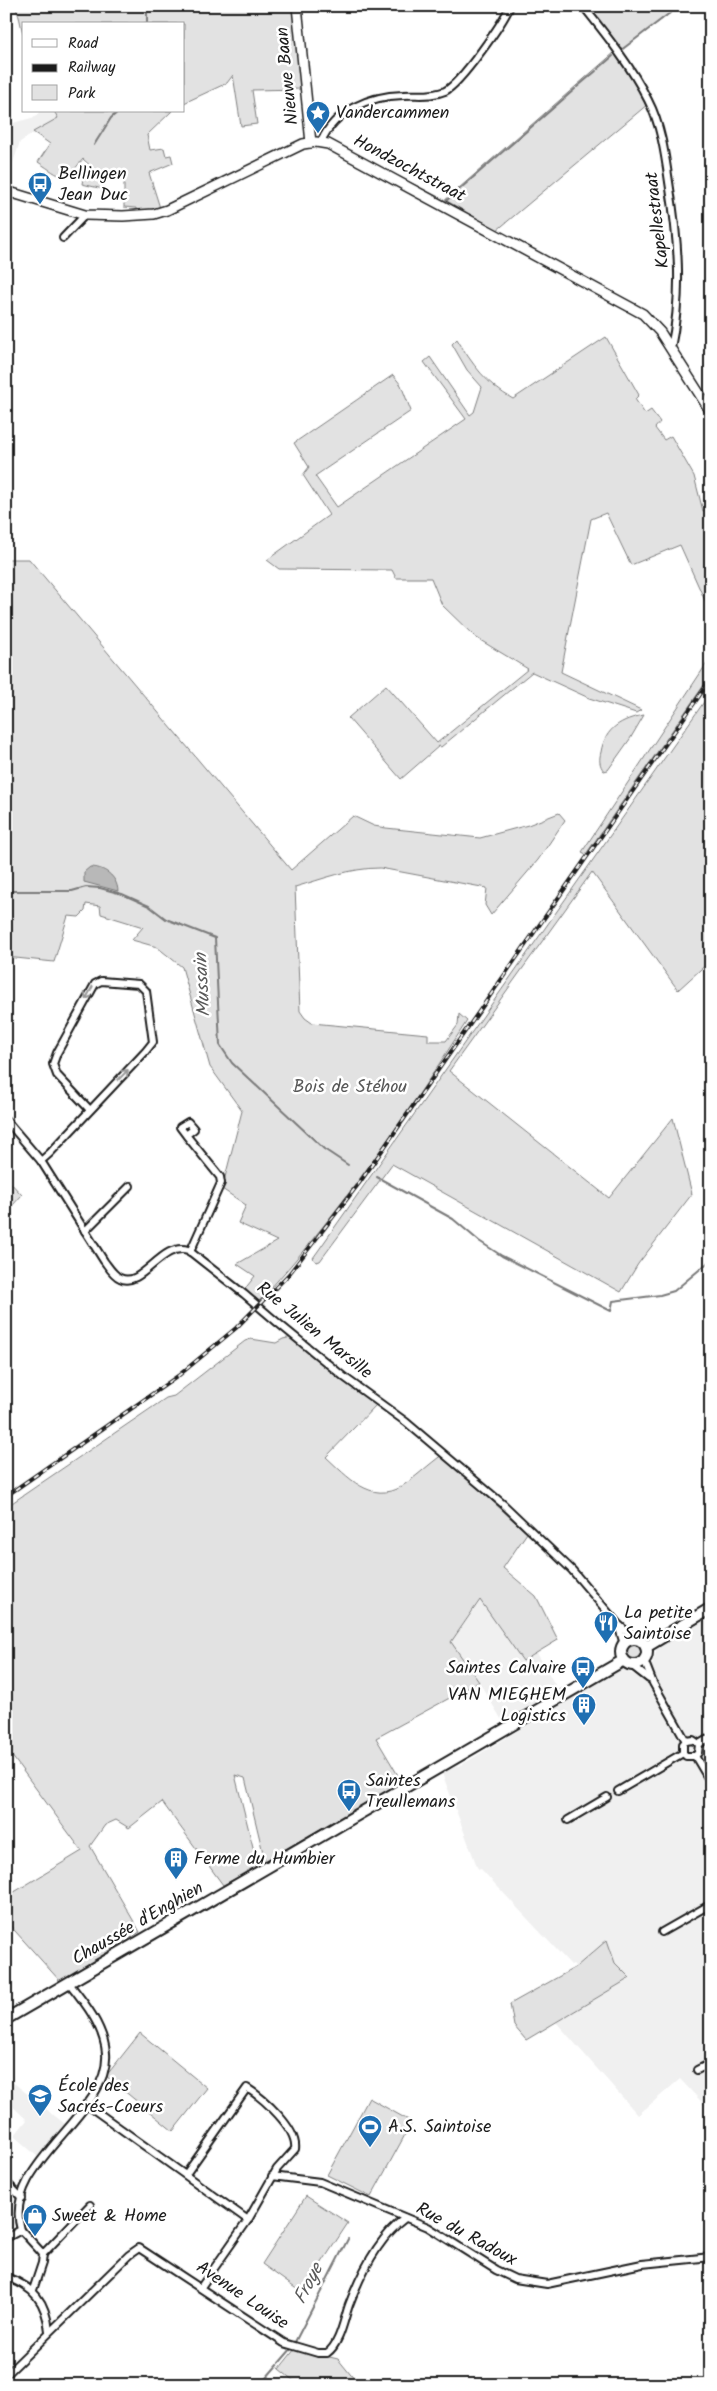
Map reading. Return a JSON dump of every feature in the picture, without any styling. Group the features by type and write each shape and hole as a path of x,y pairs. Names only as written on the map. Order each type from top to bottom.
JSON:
{"main road":[{"path":"646,1647 711,1608"},
{"path":"628,1662 621,1652 624,1644 635,1639 646,1647"},
{"path":"644,1660 646,1647"},
{"name":"Chaussée d'Enghien","path":"6,2019 628,1662 636,1665 644,1660"}],"street":[{"path":"6,191 85,215 141,216 167,210 297,147 321,142 338,118 348,109 361,103 384,96 435,94 451,87 498,28 510,6"},
{"name":"Kapellestraat","path":"584,6 619,52 642,89 652,110 661,140 678,251 679,275 671,348"},
{"name":"Nieuwe Baan","path":"300,7 311,143"},
{"name":"Hondzochtstraat","path":"321,142 367,165 636,311 651,321 671,348 711,412"},
{"path":"62,238 85,215"},
{"path":"662,335 674,332"},
{"path":"41,1161 90,1110 153,1042 146,991 139,984 101,981 95,984 56,1054 53,1064 57,1075 90,1110"},
{"path":"6,1120 41,1161 104,1261 120,1279 136,1277 172,1250 181,1248 190,1252 221,1183 220,1177 186,1135"},
{"path":"85,1231 130,1186"},
{"name":"Rue Julien Marsille","path":"190,1252 344,1377 406,1422 503,1504 572,1570 618,1624 635,1639"},
{"name":"Rue Julien Marsille","path":"618,1624 624,1644"},
{"path":"644,1660 653,1683 686,1741"},
{"path":"628,1662 643,1672 653,1683"},
{"path":"698,1744 711,1737"},
{"path":"683,1753 683,1744 686,1741 693,1740 700,1749 695,1756"},
{"path":"683,1753 686,1756 695,1756"},
{"path":"618,1791 683,1753"},
{"path":"695,1756 711,1783"},
{"path":"568,1820 607,1797"},
{"path":"662,1932 711,1904"},
{"path":"43,2254 22,2230 18,2218 22,2198 30,2177 40,2160 97,2088 106,2052 91,2012 70,1983"},
{"path":"697,2070 711,2062"},
{"path":"186,2174 247,2088 266,2101 294,2136 296,2149 272,2176 248,2220 202,2287"},
{"path":"86,2104 248,2220"},
{"name":"Rue du Radoux","path":"272,2176 320,2182 428,2227 496,2270 515,2279 533,2283 547,2284 642,2264 711,2257"},
{"path":"6,2182 22,2198"},
{"path":"33,2290 43,2254 90,2205"},
{"name":"Avenue Louise","path":"49,2331 73,2311 128,2255 139,2248 202,2287 284,2343 318,2353 327,2353 336,2342 352,2298 381,2240 390,2229 405,2218"},
{"path":"6,2238 22,2230"},
{"path":"6,2277 33,2290 43,2308 49,2331 39,2344 6,2375"}],"shaded area":[{"path":"39,112 55,112 58,118 20,142 6,183 6,125 35,117"},
{"path":"90,867 95,867 109,873 115,881 118,891 84,882 84,872"},
{"path":"481,1600 523,1661 537,1653 558,1690 503,1722 479,1682 451,1642"},
{"path":"711,1615 711,2112 680,2079 638,2115 556,2022 629,1978 615,1963 607,1941 576,1967 573,1964 571,1965 480,1868 478,1869 442,1773 463,1764 621,1668 638,1677 651,1669 657,1648"},
{"name":"École des Sacrés-Coeurs","path":"10,2080 65,2124 38,2157 14,2136 27,2120 6,2100 6,2083"}],"green space":[{"path":"14,6 294,6 304,89 252,90 257,124 241,126 233,75 227,83 185,103 185,22 22,22 22,28 18,12"},
{"path":"586,6 680,6 621,50"},
{"path":"615,52 648,104 496,231 443,202"},
{"path":"55,112 171,112 147,135 150,150 164,148 166,156 171,155 173,163 149,173 160,208 136,212 136,208 124,207 124,179 107,177 103,189 82,184 83,178 92,179 96,175 96,171 83,159 71,172 62,176 38,162 50,144 33,132 58,118"},
{"path":"606,337 639,395 635,399 645,414 651,410 660,422 655,428 664,440 671,436 694,476 703,511 711,507 711,614 680,545 631,565 606,513 591,519 561,672 641,710 636,713 589,698 532,672 441,747 439,746 401,779 348,718 386,685 437,743 528,669 475,637 442,605 431,578 396,578 392,570 279,569 267,560 329,515 303,475 309,467 294,443 393,375 401,385 411,411 315,476 337,507 466,419 424,362 430,357 470,415 474,412 482,387 467,370 452,344 457,339 481,373 495,387 513,399"},
{"name":"Bois de Stéhou","path":"6,559 29,559 291,870 353,816 374,826 480,838 528,825 559,813 565,820 538,860 491,915 485,905 487,888 380,868 347,872 295,887 300,1011 305,1018 312,1023 428,1034 428,1041 446,1041 458,1025 459,1014 467,1021 419,1094 343,1201 288,1269 259,1301 244,1290 255,1276 237,1264 277,1241 238,1223 246,1205 222,1189 242,1111 210,1067 182,967 157,947 132,940 143,927 101,914 100,906 86,904 85,911 79,917 68,916 54,962 6,957"},
{"path":"711,657 711,675 586,854 582,852"},
{"path":"711,692 711,960 678,990 592,872 449,1071 609,1198 673,1118 692,1194 638,1264 621,1292 392,1164 320,1261 316,1262 313,1258"},
{"path":"644,715 608,770 604,771 601,766 600,755 606,737 622,722"},
{"path":"6,1178 22,1195 12,1206 6,1205"},
{"path":"292,1337 378,1403 326,1457 360,1486 380,1492 391,1491 402,1486 442,1455 527,1533 503,1568 536,1596 558,1640 523,1661 480,1600 451,1642 479,1682 376,1738 402,1782 265,1861 245,1778 235,1775 258,1867 223,1885 162,1802 129,1828 116,1820 105,1825 90,1846 140,1932 60,1981 6,1921 6,1897 82,1851 6,1748 6,1507 166,1398 174,1396 245,1341 251,1339 276,1343"},
{"path":"635,1643 642,1646 645,1653 642,1660 635,1663 628,1660 625,1653 628,1646"},
{"path":"607,1940 615,1963 630,1978 526,2040 514,2026 510,2004 576,1967"},
{"path":"140,2033 207,2088 173,2131 106,2076"},
{"name":"A.S. Saintoise","path":"369,2098 412,2122 371,2197 327,2175"},
{"path":"306,2196 348,2223 302,2293 262,2264"},
{"path":"295,2349 338,2359 359,2385 338,2385 335,2382 332,2385 299,2385 279,2369"}],"waterway":[{"path":"147,6 147,22"},
{"path":"620,51 679,6"},
{"path":"598,69 613,56"},
{"path":"577,87 596,71"},
{"path":"495,229 446,201 575,89"},
{"path":"94,145 111,118 118,112"},
{"path":"389,172 445,201"},
{"name":"Mussain","path":"6,891 72,891 86,887 100,888 122,894 149,906 166,919 215,938 220,1045 232,1063 324,1149 348,1165"},
{"path":"377,1177 453,1219 479,1241 502,1256 611,1311 613,1301 660,1295 674,1291 711,1260"},
{"name":"Froye","path":"295,2342 348,2239"},
{"name":"Froye","path":"260,2385 292,2348"}],"railway":[{"path":"6,1496 178,1376 236,1328 289,1274 360,1182 711,679"}],"place":[{"name":"Vandercammen","path":"318,134"},
{"name":"Bellingen Jean Duc","path":"40,205"},
{"name":"La petite Saintoise","path":"606,1644"},
{"name":"Saintes Calvaire","path":"583,1689"},
{"name":"VAN MIEGHEM Logistics","path":"584,1726"},
{"name":"Saintes Treullemans","path":"349,1812"},
{"name":"Ferme du Humbier","path":"176,1880"},
{"name":"École des Sacrés-Coeurs","path":"40,2117"},
{"name":"A.S. Saintoise","path":"370,2148"},
{"name":"Sweet & Home","path":"35,2237"}]}
